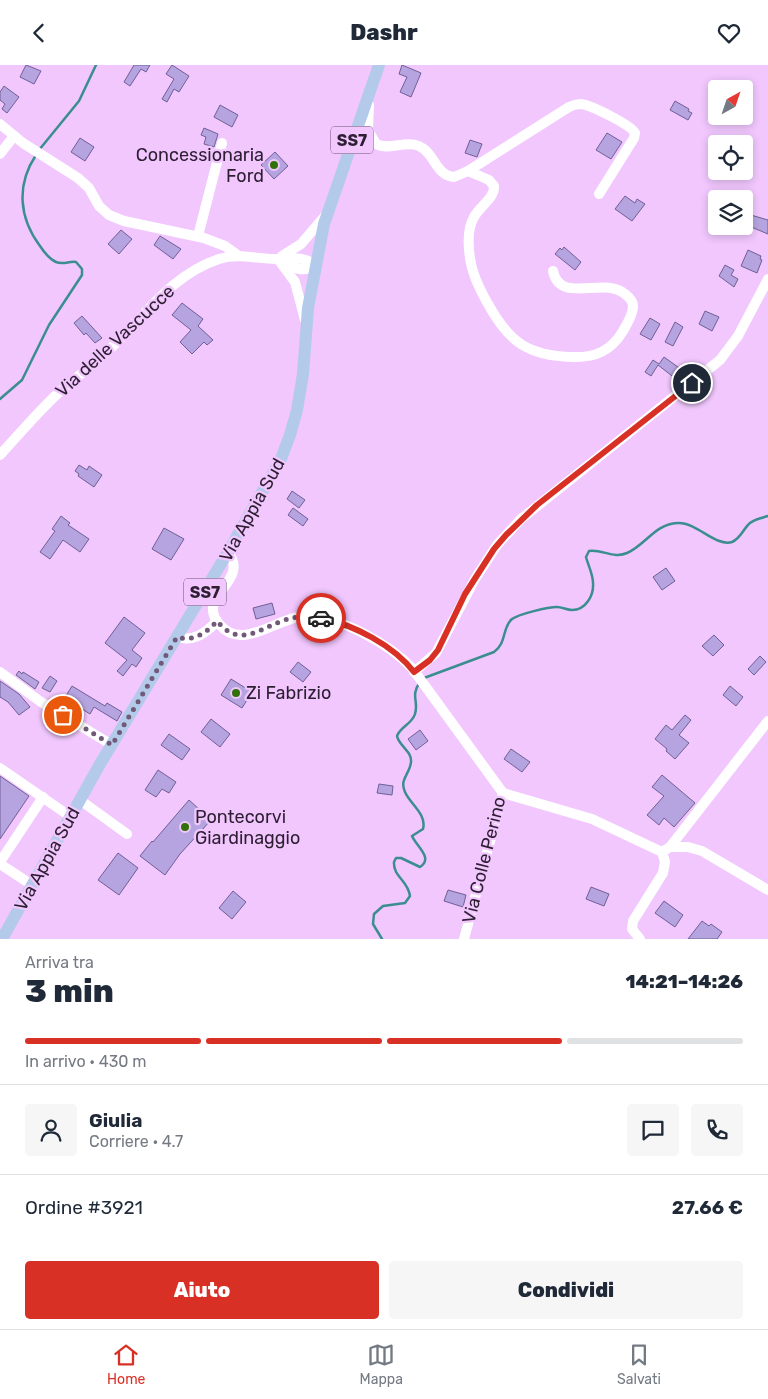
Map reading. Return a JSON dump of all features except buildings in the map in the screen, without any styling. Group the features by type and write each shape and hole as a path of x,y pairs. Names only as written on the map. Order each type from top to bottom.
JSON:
{"main road":[{"name":"Via Appia Sud","path":"2,939 112,745 271,480 289,439 301,384 306,324 315,265 326,215 379,65"}],"street":[{"path":"373,82 367,127 369,135 376,143 384,147 417,145 426,151 441,171 448,176 456,177 468,171 574,105 583,105 630,127 635,133 634,138 599,194"},
{"path":"0,124 14,136 82,181 98,206 109,215 122,221 198,236 219,243 239,256"},
{"path":"0,154 14,136"},
{"path":"198,236 222,143"},
{"path":"468,171 489,180 494,186 493,194 472,220 469,234 469,250 477,281 505,330 522,346 545,354 582,357 593,356 606,351 617,340 630,317 633,306 630,298 618,289 607,286 571,289 559,283 553,271"},
{"path":"306,324 295,283 289,273 276,259 298,247 326,215"},
{"name":"Via delle Vascucce","path":"0,455 48,403 109,350 164,292 210,263 239,256 276,259 301,257 315,265"},
{"path":"415,673 438,650 465,594 503,538 537,505 720,360 738,336 768,279"},
{"path":"177,637 185,639 197,637 217,621 213,611 214,601 231,578 235,569 228,552"},
{"name":"Via Colle Perino","path":"217,621 229,632 246,636 293,618 324,618 351,628 376,641 400,657 415,673 503,793 464,939"},
{"path":"0,672 46,706 112,745"},
{"path":"640,939 632,929 633,921 663,873 666,849 768,721"},
{"path":"0,769 71,817"},
{"path":"503,793 592,819 666,849 688,847 702,851 768,890"},
{"path":"32,885 0,863 43,797"},
{"path":"80,801 127,834"}],"waterway":[{"path":"39,150 79,101 96,65"},
{"path":"0,399 22,380 49,325 82,275 82,269 76,262 59,263 53,261 43,251 28,224 24,213 23,190 25,178 36,155"},
{"path":"424,678 494,652 501,644 509,622 516,617 553,607 570,610 585,605 593,588 592,576 586,557 589,551 622,555 634,549 657,530 679,523 693,527 719,541 732,542 738,538 750,523 768,516"},
{"path":"382,939 373,924 374,914 383,906 405,903 410,896 407,886 394,867 396,858 401,858 420,867 425,860 423,852 412,836 423,829 423,819 403,787 411,758 397,736 414,717 416,709 415,695 420,682"}],"way so far":[{"path":"63,715 112,745 177,637 185,639 197,637 217,621 229,632 246,636 293,618 321,618"}],"place":[{"name":"Concessionaria Ford","path":"274,165"},
{"name":"Zi Fabrizio","path":"236,693"},
{"name":"Pontecorvi Giardinaggio","path":"185,827"}],"route":[{"path":"321,618 328,619 371,638 400,657 414,672 430,660 438,650 465,594 494,549 521,519 692,383"}]}
